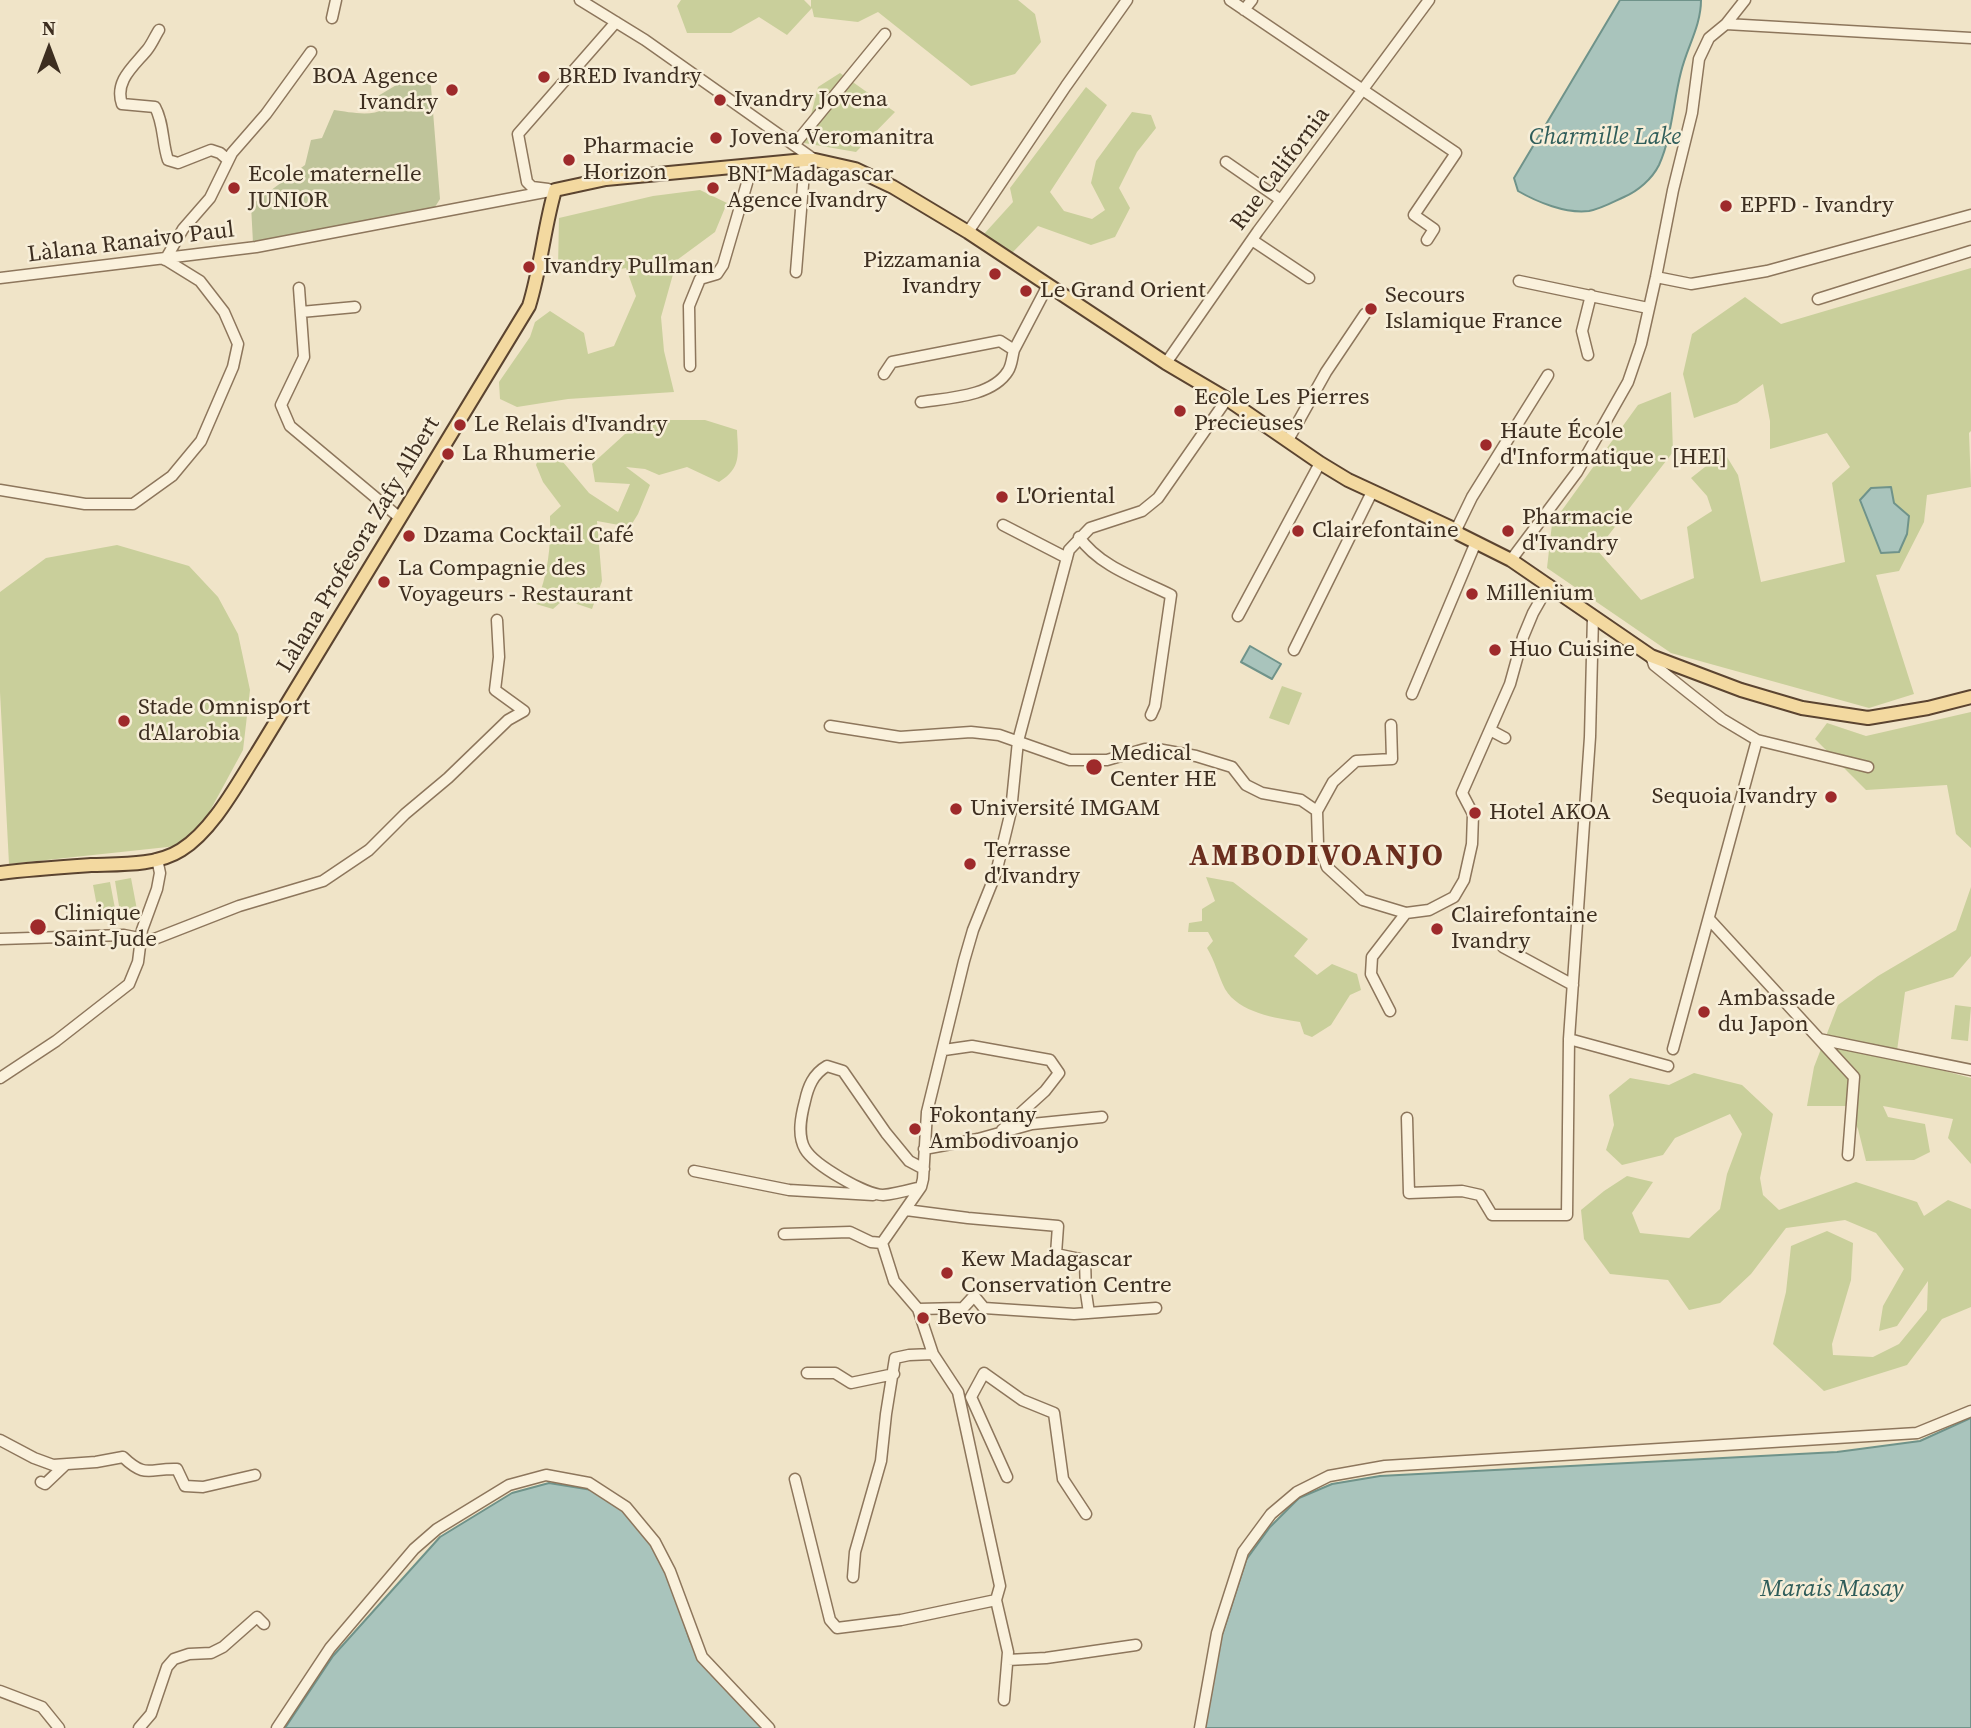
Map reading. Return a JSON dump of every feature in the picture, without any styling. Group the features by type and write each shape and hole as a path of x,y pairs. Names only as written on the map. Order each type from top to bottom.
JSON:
{"main road":[{"path":"555,190 606,179 810,160 855,169 893,187 968,232 1166,363 1227,399 1320,463 1372,492 1456,530 1458,534 1511,560 1651,656 1741,690 1802,708 1868,718 1971,698"},
{"name":"Làlana Profesora Zafy Albert","path":"0,873 158,859 180,851 198,836 226,801 529,306 540,270 546,222 555,190"}],"street":[{"path":"332,18 336,0"},
{"path":"580,0 645,40 794,145 810,160 796,272"},
{"path":"968,232 1127,0"},
{"path":"1230,0 1456,153 1414,215 1434,229 1427,240"},
{"path":"1244,10 1252,0"},
{"name":"Rue California","path":"1166,363 1252,240 1429,0"},
{"path":"1511,560 1577,472 1628,382 1656,277 1692,113 1699,59 1709,38 1726,24 1745,0"},
{"path":"555,190 532,187 527,182 519,134 615,22"},
{"path":"1726,24 1971,38"},
{"path":"159,30 122,83 122,104 155,107 164,150 169,160 178,163 211,150 228,160"},
{"path":"794,145 885,34"},
{"path":"0,490 85,504 133,504 172,476 201,441 233,367 238,344 224,312 200,281 165,260 183,229 210,198 232,153 311,52"},
{"path":"1226,162 1281,200"},
{"path":"690,366 689,306 701,279 717,274 723,265 752,166"},
{"name":"Làlana Ranaivo Paul","path":"0,278 165,260 266,245 555,190"},
{"path":"1656,277 1691,284 1767,271 1971,215"},
{"path":"1252,240 1309,278"},
{"path":"1818,299 1971,251"},
{"path":"1520,281 1648,308"},
{"path":"920,402 975,392 1002,379 1010,369 1014,350 1048,285"},
{"path":"299,288 304,357 281,405 290,426 400,518"},
{"path":"1587,355 1581,331 1591,295"},
{"path":"301,312 355,307"},
{"path":"1288,440 1326,372 1365,314"},
{"path":"884,374 892,362 1000,341 1014,350"},
{"path":"1456,530 1472,497 1548,375"},
{"path":"882,1242 920,1187 924,1169 927,1112 964,961 973,930 996,873 1011,811 1018,741 1069,550 1090,528 1142,511 1158,498 1227,399"},
{"path":"1238,616 1320,463"},
{"path":"1294,650 1372,492"},
{"path":"1003,525 1067,558"},
{"path":"1080,537 1087,548 1112,566 1171,595 1155,706 1151,715"},
{"path":"1412,694 1476,542"},
{"path":"1391,725 1392,759 1356,761 1333,782 1317,811 1318,844 1327,867 1363,900 1406,913 1429,910 1454,897 1464,880 1472,844 1473,814 1462,793 1510,684 1528,625 1549,585"},
{"path":"1406,1118 1409,1193 1462,1191 1480,1195 1492,1215 1567,1215 1566,1115 1569,1039 1590,737 1593,616"},
{"path":"0,939 124,935 157,939 239,906 323,881 369,850 508,720 524,711 495,690 499,657 497,620"},
{"path":"1651,656 1654,665 1689,693 1722,719 1757,740 1868,767"},
{"path":"830,726 900,737 971,733 999,735 1070,760 1107,760 1157,748 1231,767 1246,785 1262,793 1301,800 1317,811"},
{"path":"1490,730 1505,738"},
{"path":"1673,1049 1757,740"},
{"path":"0,1079 56,1041 129,984 138,962 142,930 157,889 160,873 158,859"},
{"path":"1390,1011 1371,974 1372,957 1406,913"},
{"path":"1709,919 1854,1077 1848,1155"},
{"path":"1503,947 1573,985"},
{"path":"1569,1039 1668,1066"},
{"path":"1819,1039 1971,1070"},
{"path":"944,1050 972,1046 1050,1060 1059,1073 1045,1091 1002,1130"},
{"path":"881,1195 836,1177 805,1150 800,1128 801,1117 808,1089 820,1070 827,1066 843,1071 909,1161 924,1169"},
{"path":"924,1149 978,1139 1002,1130 1032,1124 1102,1117"},
{"path":"694,1171 789,1190 843,1195 881,1195 920,1187"},
{"path":"906,1210 1058,1226 1056,1254 1085,1260 1089,1313"},
{"path":"784,1234 850,1232 871,1242 882,1242"},
{"path":"882,1242 894,1281 918,1309 933,1354 958,1392 1000,1586 996,1600 1008,1660 1004,1700"},
{"path":"918,1309 963,1308 974,1296 984,1308 1074,1314 1156,1308"},
{"path":"853,1577 855,1552 881,1461 895,1358 933,1354"},
{"path":"807,1373 835,1373 851,1383 894,1374"},
{"path":"971,1397 984,1373 1022,1400 1054,1413 1063,1479 1086,1514"},
{"path":"958,1392 971,1397 1007,1477"},
{"path":"1200,1728 1217,1633 1244,1552 1271,1514 1297,1492 1329,1476 1385,1465 1917,1433 1971,1411"},
{"path":"0,1440 44,1462 65,1465"},
{"path":"41,1482 45,1484 70,1462 96,1462 123,1457 136,1469 144,1471 177,1469 186,1486 203,1487 255,1475"},
{"path":"277,1728 330,1648 414,1549 437,1529 509,1485 546,1475 589,1483 626,1507 655,1542 670,1571 702,1657 769,1728"},
{"path":"795,1479 830,1620 837,1629 901,1620 996,1600"},
{"path":"139,1728 151,1714 167,1667 174,1659 189,1654 211,1653 223,1647 257,1617 264,1625"},
{"path":"1008,1660 1046,1658 1136,1645"},
{"path":"0,1690 42,1707 59,1728"}],"green space":[{"path":"681,0 804,0 811,7 811,0 1018,0 1035,14 1041,42 1015,74 971,86 878,12 858,22 814,17 812,8 787,35 759,17 731,33 687,33 677,6"},
{"path":"840,73 895,112 856,152 804,143 818,87"},
{"path":"430,74 440,199 435,207 411,215 253,243 251,205 305,165 311,140 322,138 334,110 360,113 379,111 384,109 378,96 403,81"},
{"path":"1086,87 1107,105 1050,192 1064,211 1092,219 1105,210 1091,183 1096,161 1132,112 1151,115 1156,128 1137,152 1119,188 1130,208 1115,237 1091,245 1038,226 1012,253 984,234 1013,202 1010,188"},
{"path":"700,190 727,203 715,232 677,260 661,317 664,351 674,392 568,399 517,407 500,399 499,382 530,337 535,322 550,311 584,333 588,354 614,346 636,296 626,268 600,273 558,268 559,218 653,196"},
{"path":"1971,268 1971,487 1927,495 1924,522 1899,571 1876,575 1914,694 1869,708 1671,653 1547,568 1552,524 1638,405 1671,392 1673,452 1597,550 1641,600 1694,578 1687,527 1712,511 1707,496 1691,478 1724,452 1738,475 1761,582 1845,562 1832,483 1850,467 1827,433 1770,449 1770,421 1763,384 1737,403 1694,418 1683,374 1692,334 1745,297 1781,324"},
{"path":"658,420 705,420 737,430 737,460 732,471 719,482 687,467 659,475 645,469 626,467 650,485 630,527 597,521 602,581 592,609 571,602 569,595 553,609 536,604 548,561 550,516 561,506 543,482 536,465 541,452 563,462 589,493 618,512 630,484 595,482 592,464 625,434"},
{"name":"Stade Omnisport d'Alarobia","path":"117,545 189,566 218,597 238,634 250,690 243,750 205,820 177,846 9,864 0,692 0,592 46,558"},
{"path":"1282,686 1302,693 1289,725 1269,718"},
{"path":"1971,712 1971,848 1956,834 1947,785 1866,790 1815,739 1827,723 1866,736"},
{"path":"1206,877 1233,882 1308,939 1294,956 1317,975 1332,964 1357,974 1361,990 1350,995 1331,1025 1312,1037 1304,1034 1300,1022 1259,1013 1239,1004 1231,997 1207,948 1213,941 1208,932 1188,932 1189,923 1202,921 1202,909 1215,901"},
{"path":"131,878 138,915 121,918 115,881"},
{"path":"110,882 117,919 100,922 93,885"},
{"path":"1971,887 1971,956 1953,977 1905,992 1896,1058 1971,1078 1971,1164 1948,1138 1953,1119 1883,1106 1888,1117 1925,1124 1930,1152 1914,1160 1866,1161 1858,1129 1847,1106 1807,1106 1814,1067 1838,1005 1878,976 1956,930"},
{"path":"1955,1005 1971,1007 1968,1041 1951,1039"},
{"path":"1694,1073 1742,1085 1773,1114 1760,1178 1763,1195 1779,1210 1856,1182 1917,1202 1924,1216 1948,1200 1971,1209 1971,1307 1942,1319 1907,1365 1824,1391 1773,1344 1786,1292 1791,1246 1827,1231 1853,1243 1851,1280 1832,1344 1833,1355 1873,1357 1899,1344 1927,1310 1928,1281 1897,1326 1879,1331 1883,1306 1904,1269 1876,1233 1845,1220 1786,1228 1751,1274 1720,1303 1689,1310 1668,1280 1610,1274 1584,1239 1581,1210 1627,1176 1653,1182 1632,1213 1640,1233 1689,1238 1720,1209 1727,1174 1742,1134 1730,1114 1675,1138 1663,1155 1622,1165 1606,1150 1614,1125 1609,1095 1630,1078 1669,1085"}],"water":[{"name":"Charmille Lake","path":"1620,0 1701,0 1696,28 1681,72 1663,154 1653,175 1644,184 1611,203 1589,211 1571,211 1552,206 1518,191 1514,178"},
{"path":"1891,487 1894,503 1909,516 1907,534 1899,552 1881,553 1860,500 1871,488"},
{"path":"1250,646 1281,664 1272,679 1241,662"},
{"name":"Marais Masay","path":"1971,1418 1971,1728 1204,1728 1220,1641 1246,1560 1270,1527 1299,1498 1332,1484 1380,1476 1837,1452 1920,1441"},
{"path":"549,1483 592,1490 629,1514 656,1549 669,1577 690,1641 704,1664 762,1728 285,1728 333,1656 440,1537 512,1493"}],"place":[{"name":"BRED Ivandry","path":"544,77"},
{"name":"BOA Agence Ivandry","path":"452,90"},
{"name":"Ivandry Jovena","path":"720,100"},
{"name":"Jovena Veromanitra","path":"716,138"},
{"name":"Pharmacie Horizon","path":"569,160"},
{"name":"Ecole maternelle JUNIOR","path":"234,188"},
{"name":"BNI Madagascar Agence Ivandry","path":"713,188"},
{"name":"EPFD - Ivandry","path":"1726,206"},
{"name":"Ivandry Pullman","path":"529,267"},
{"name":"Pizzamania Ivandry","path":"995,274"},
{"name":"Le Grand Orient","path":"1026,291"},
{"name":"Secours Islamique France","path":"1371,309"},
{"name":"Ecole Les Pierres Precieuses","path":"1180,411"},
{"name":"Le Relais d'Ivandry","path":"460,425"},
{"name":"Haute École d'Informatique - [HEI]","path":"1486,445"},
{"name":"La Rhumerie","path":"448,454"},
{"name":"L'Oriental","path":"1002,497"},
{"name":"Clairefontaine","path":"1298,531"},
{"name":"Pharmacie d'Ivandry","path":"1508,531"},
{"name":"Dzama Cocktail Café","path":"409,536"},
{"name":"La Compagnie des Voyageurs - Restaurant","path":"384,582"},
{"name":"Millenium","path":"1472,594"},
{"name":"Huo Cuisine","path":"1495,650"},
{"name":"Stade Omnisport d'Alarobia","path":"124,721"},
{"name":"Medical Center HE","path":"1094,767"},
{"name":"Sequoia Ivandry","path":"1831,797"},
{"name":"Université IMGAM","path":"956,809"},
{"name":"Hotel AKOA","path":"1475,813"},
{"name":"Terrasse d'Ivandry","path":"970,864"},
{"name":"Clinique Saint Jude","path":"38,927"},
{"name":"Clairefontaine Ivandry","path":"1437,929"},
{"name":"Ambassade du Japon","path":"1704,1012"},
{"name":"Fokontany Ambodivoanjo","path":"915,1129"},
{"name":"Kew Madagascar Conservation Centre","path":"947,1273"},
{"name":"Bevo","path":"923,1318"}],"district":[{"name":"AMBODIVOANJO","path":"1317,857"}]}
